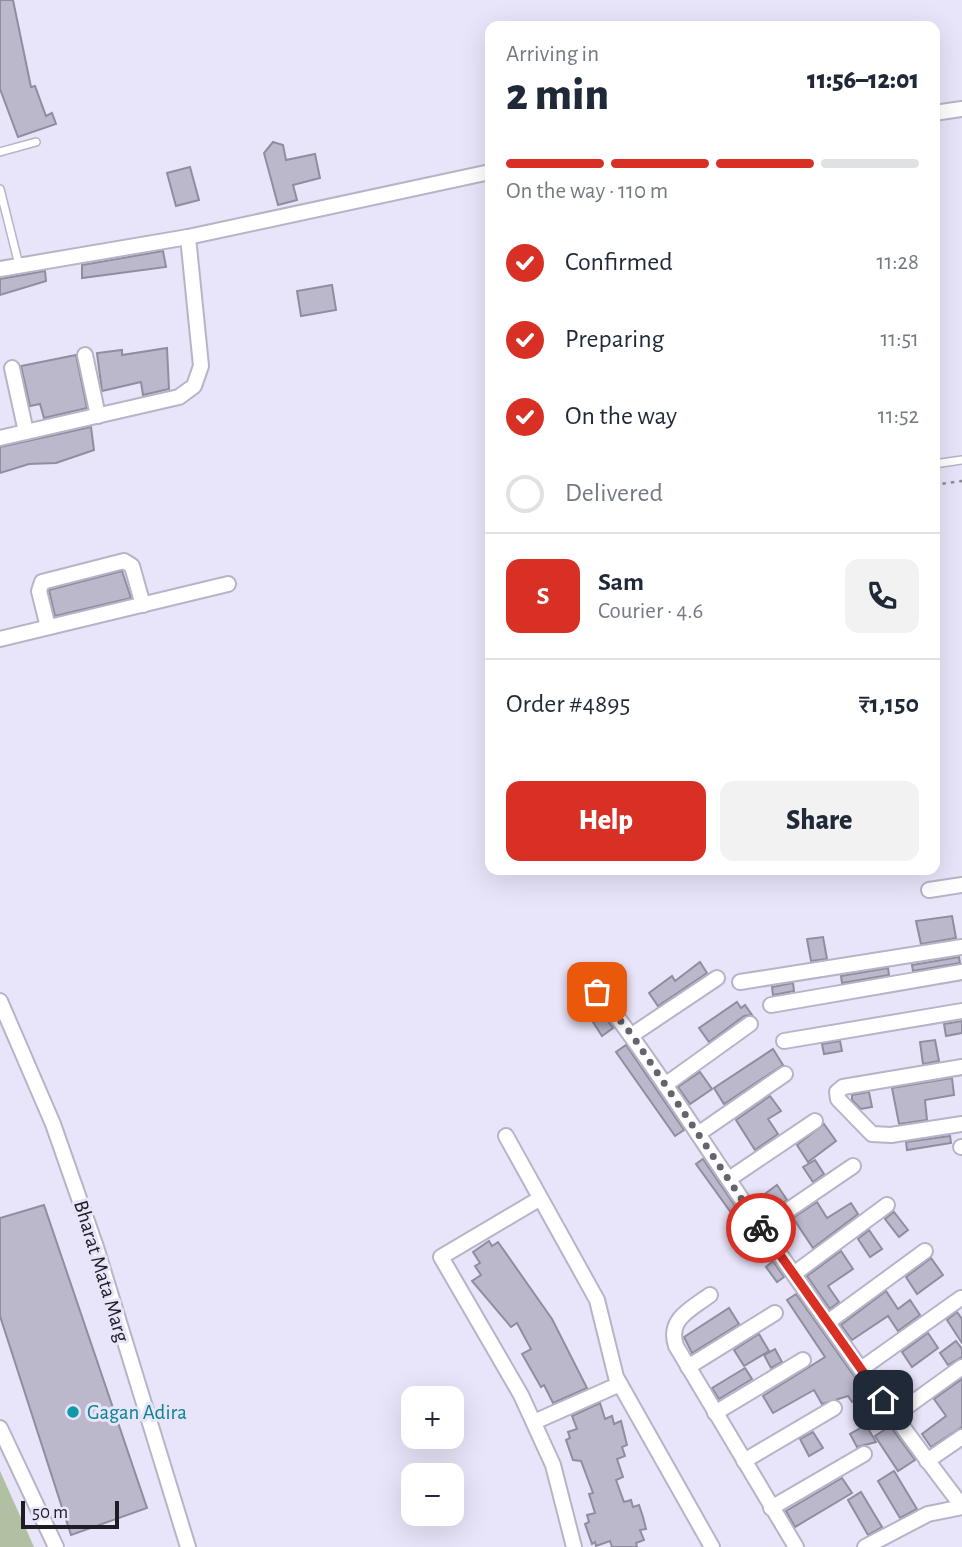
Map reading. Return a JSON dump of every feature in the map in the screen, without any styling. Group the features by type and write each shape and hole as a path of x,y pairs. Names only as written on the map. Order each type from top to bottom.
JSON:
{"street":[{"path":"940,112 962,109"},
{"path":"0,269 188,237 485,173"},
{"path":"0,439 179,397 194,386 201,366 188,237"},
{"path":"85,355 98,416"},
{"path":"12,368 26,432"},
{"path":"48,627 39,591 42,582 124,561 132,566 143,605"},
{"path":"1,634 48,627 228,584"},
{"path":"929,890 962,885"},
{"path":"740,982 962,947"},
{"path":"771,1004 962,972"},
{"path":"632,1035 718,978"},
{"path":"597,992 632,1035 762,1228 894,1416 962,1506 928,1514 865,1547"},
{"name":"Bharat Mata Marg","path":"0,1002 52,1125 96,1247 148,1424 188,1547"},
{"path":"784,1041 962,1011"},
{"path":"665,1085 750,1024"},
{"path":"962,1067 843,1087 837,1092 838,1099 873,1134 891,1135 962,1124"},
{"path":"698,1134 785,1074"},
{"path":"729,1179 815,1121"},
{"path":"506,1136 597,1300 610,1361 620,1384 712,1547"},
{"path":"762,1228 853,1166"},
{"path":"539,1199 441,1257 534,1423 553,1465 574,1547"},
{"path":"795,1273 887,1205"},
{"path":"828,1322 925,1251"},
{"path":"710,1295 679,1317 674,1328 676,1346 796,1547"},
{"path":"861,1369 961,1298"},
{"path":"688,1367 775,1313"},
{"path":"715,1413 803,1360"},
{"path":"894,1416 962,1367"},
{"path":"534,1423 620,1384"},
{"path":"744,1461 834,1408"},
{"path":"0,1428 56,1547"},
{"path":"927,1461 962,1437"},
{"path":"771,1508 864,1454"}],"lane":[{"path":"0,152 36,142"},
{"path":"0,188 19,265"},
{"path":"940,463 962,460"}],"path":[{"path":"940,484 962,481"}],"green space":[{"path":"0,1471 34,1547 0,1547"}],"building":[{"path":"0,0 13,0 31,87 35,86 46,116 52,113 56,124 18,137 0,89"},
{"path":"273,142 283,145 286,160 315,154 320,178 293,185 297,200 278,205 264,153"},
{"path":"190,167 199,200 176,206 167,173"},
{"path":"163,251 166,267 82,278 82,265"},
{"path":"45,271 46,281 0,295 0,279"},
{"path":"332,285 336,310 301,316 297,291"},
{"path":"167,348 169,389 143,395 141,382 102,391 97,353 122,350 122,355"},
{"path":"76,355 87,408 44,418 40,404 30,406 21,366"},
{"path":"91,427 94,450 56,463 29,464 0,473 0,447"},
{"path":"122,571 131,598 55,616 49,590"},
{"path":"952,916 956,938 921,944 916,921"},
{"path":"823,937 827,959 811,961 807,939"},
{"path":"959,957 960,963 913,971 912,965"},
{"path":"700,962 707,973 658,1006 649,993 672,976 675,981"},
{"path":"888,968 889,975 842,983 841,976"},
{"path":"793,983 794,991 773,995 772,987"},
{"path":"737,1002 741,1008 745,1005 752,1015 744,1016 709,1042 699,1028"},
{"path":"601,1012 613,1028 602,1036 591,1019"},
{"path":"962,1021 962,1033 946,1036 944,1024"},
{"path":"935,1040 939,1061 923,1064 920,1042"},
{"path":"840,1041 842,1051 824,1054 822,1044"},
{"path":"626,1045 684,1130 675,1136 616,1052"},
{"path":"773,1049 783,1065 724,1104 714,1088"},
{"path":"700,1072 712,1089 690,1104 678,1087"},
{"path":"952,1078 954,1095 925,1100 927,1120 899,1124 892,1088"},
{"path":"869,1092 872,1107 861,1109 852,1100 852,1095"},
{"path":"770,1096 781,1111 768,1119 778,1134 755,1150 736,1120"},
{"path":"824,1124 836,1141 808,1162 797,1145"},
{"path":"950,1136 951,1143 907,1150 906,1142"},
{"path":"703,1159 750,1228 745,1232 696,1164"},
{"path":"815,1160 824,1174 813,1182 803,1167"},
{"path":"777,1185 787,1200 764,1215 755,1201"},
{"path":"817,1202 827,1218 851,1203 858,1214 813,1248 793,1218"},
{"name":"Gagan Adira","path":"44,1205 147,1508 71,1535 0,1316 0,1218"},
{"path":"894,1212 908,1230 899,1237 885,1219"},
{"path":"869,1230 882,1249 870,1257 858,1239"},
{"path":"489,1241 492,1246 498,1242 552,1319 587,1388 553,1403 544,1385 541,1387 522,1354 531,1349 517,1323 511,1327 472,1281 481,1275 475,1266 480,1263 473,1252"},
{"path":"841,1251 853,1269 828,1286 839,1302 830,1309 807,1276"},
{"path":"931,1258 943,1275 917,1294 906,1277"},
{"path":"773,1261 784,1277 777,1282 766,1267"},
{"path":"886,1291 898,1309 910,1300 920,1315 898,1331 888,1316 852,1340 841,1325"},
{"path":"796,1294 866,1393 852,1402 848,1396 822,1404 814,1390 773,1413 763,1396 825,1357 787,1300"},
{"path":"729,1308 739,1324 692,1353 684,1337"},
{"path":"957,1312 962,1319 962,1343 947,1320"},
{"path":"928,1333 938,1348 912,1367 902,1352"},
{"path":"759,1334 769,1351 744,1366 734,1350"},
{"path":"956,1341 962,1349 962,1357 948,1365 940,1353"},
{"path":"775,1349 782,1362 771,1368 764,1355"},
{"path":"745,1368 752,1379 719,1399 712,1388"},
{"path":"962,1379 962,1427 931,1447 922,1434 946,1416 934,1399"},
{"path":"600,1403 605,1419 612,1416 614,1424 621,1421 627,1445 622,1447 625,1456 617,1459 623,1477 616,1480 624,1502 631,1500 633,1507 639,1505 643,1517 646,1529 640,1530 644,1540 636,1543 637,1547 612,1547 610,1541 596,1546 595,1542 592,1544 585,1524 589,1522 587,1515 595,1513 589,1494 593,1493 581,1461 573,1460 566,1440 570,1438 568,1432 577,1429 572,1416"},
{"path":"866,1425 876,1442 857,1447 850,1434"},
{"path":"890,1426 915,1460 898,1471 875,1436"},
{"path":"813,1432 823,1448 809,1456 800,1439"},
{"path":"894,1471 917,1509 900,1518 878,1481"},
{"path":"842,1478 852,1493 795,1527 786,1511"},
{"path":"861,1492 882,1527 868,1535 848,1500"}],"way so far":[{"path":"597,992 632,1035 761,1228"}],"place":[{"name":"Gagan Adira","path":"73,1412"}],"route":[{"path":"761,1228 883,1400"}]}
